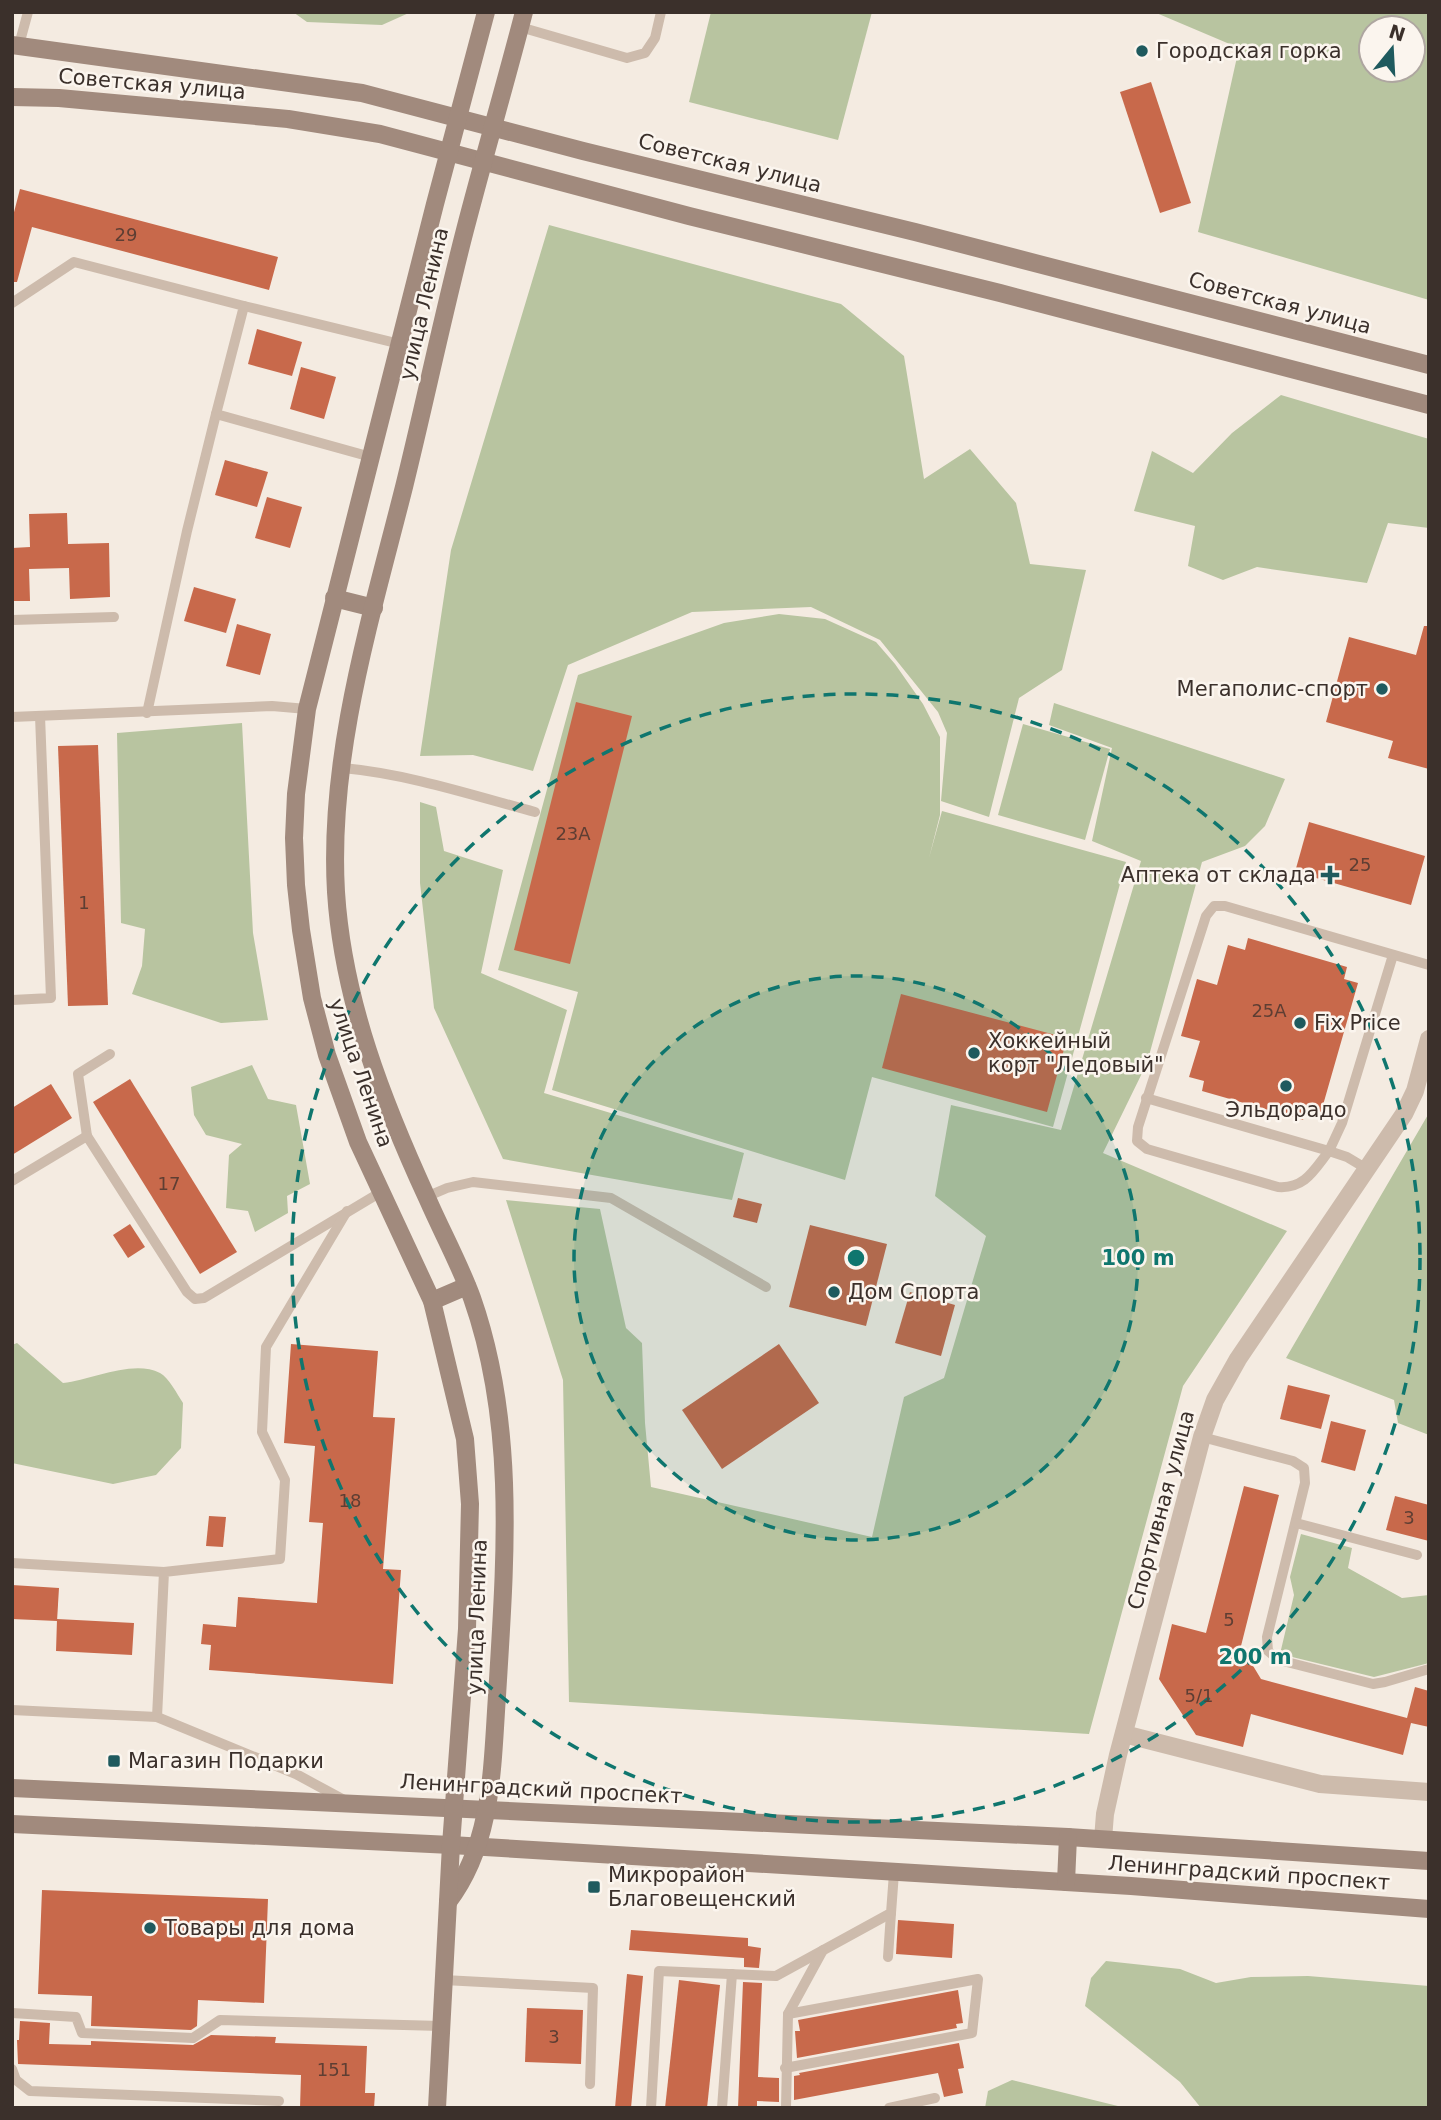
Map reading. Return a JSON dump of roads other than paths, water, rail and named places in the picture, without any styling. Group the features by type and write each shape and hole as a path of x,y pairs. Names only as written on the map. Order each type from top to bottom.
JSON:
{"street":[{"name":"улица Ленина","path":"437,2108 451,1845 467,1629 470,1504 465,1439 432,1301 358,1142 327,1055 312,998 302,942 294,838 298,771 307,709 486,12"},
{"name":"улица Ленина","path":"448,1902 464,1881 479,1847 487,1810 501,1633 505,1464 496,1389 473,1302 377,1081 361,1032 349,981 336,892 335,852 343,768 357,678 466,229 522,20"},
{"name":"Советская улица","path":"15,45 362,93 1429,365"},
{"name":"Советская улица","path":"12,97 59,98 288,119 380,134 689,216 1000,293 1429,405"},
{"path":"334,598 374,608"},
{"name":"Спортивная улица","path":"1103,1839 1105,1814 1124,1734 1202,1437 1215,1400 1238,1359 1409,1103 1415,1091 1429,1039"},
{"path":"432,1301 467,1286"},
{"path":"1124,1734 1320,1784 1429,1792"},
{"name":"Ленинградский проспект","path":"12,1788 1068,1837 1429,1861"},
{"name":"Ленинградский проспект","path":"12,1825 451,1845 1066,1882 1429,1909"},
{"path":"1066,1882 1068,1837"}],"lane":[{"path":"15,45 28,12"},
{"path":"522,20 628,58 645,53 655,38 661,12"},
{"path":"12,303 74,262 400,344"},
{"path":"147,713 187,531 244,306"},
{"path":"216,414 371,457"},
{"path":"12,620 114,617"},
{"path":"12,717 272,706 307,709"},
{"path":"12,1000 51,998 40,716"},
{"path":"343,768 368,770 460,791 535,812"},
{"path":"1393,955 1342,1123 1329,1151 1311,1174 1292,1188 1265,1183 1146,1149 1137,1141 1146,1098 1206,916 1214,906 1225,906 1429,965"},
{"path":"110,1054 78,1074 87,1136 187,1292 195,1299 204,1298 381,1192"},
{"path":"1146,1098 1329,1151 1347,1157 1367,1169"},
{"path":"12,1181 87,1136"},
{"path":"426,1197 447,1188 473,1182 611,1198 766,1287"},
{"path":"12,1563 164,1572 280,1559 285,1480 262,1432 266,1347 347,1210"},
{"path":"1202,1437 1293,1461 1304,1468 1306,1483 1267,1637 1268,1651 1279,1660 1373,1684 1429,1669"},
{"path":"1296,1523 1417,1555"},
{"path":"158,1717 164,1572"},
{"path":"12,1710 158,1717 296,1774 347,1802"},
{"path":"888,1957 894,1872"},
{"path":"651,2108 659,1971 776,1976 891,1913"},
{"path":"786,2108 788,2014 824,1949"},
{"path":"722,2108 732,1974"},
{"path":"785,2068 972,2033 978,1979 788,2014"},
{"path":"443,1980 593,1988 590,2084"},
{"path":"12,2013 76,2017 82,2033 193,2038 220,2020 441,2026"},
{"path":"12,2069 16,2080 30,2091 279,2101"},
{"path":"889,2108 935,2098"}],"place":[{"name":"Городская горка","path":"1142,51"},
{"name":"Мегаполис-спорт","path":"1382,689"},
{"name":"Аптека от склада","path":"1330,875"},
{"name":"Fix Price","path":"1300,1023"},
{"name":"Хоккейный корт \"Ледовый\"","path":"974,1053"},
{"name":"Эльдорадо","path":"1286,1086"},
{"name":"Дом Спорта","path":"834,1292"},
{"name":"Магазин Подарки","path":"114,1761"},
{"name":"Микрорайон Благовещенский","path":"594,1887"},
{"name":"Товары для дома","path":"150,1928"}]}
